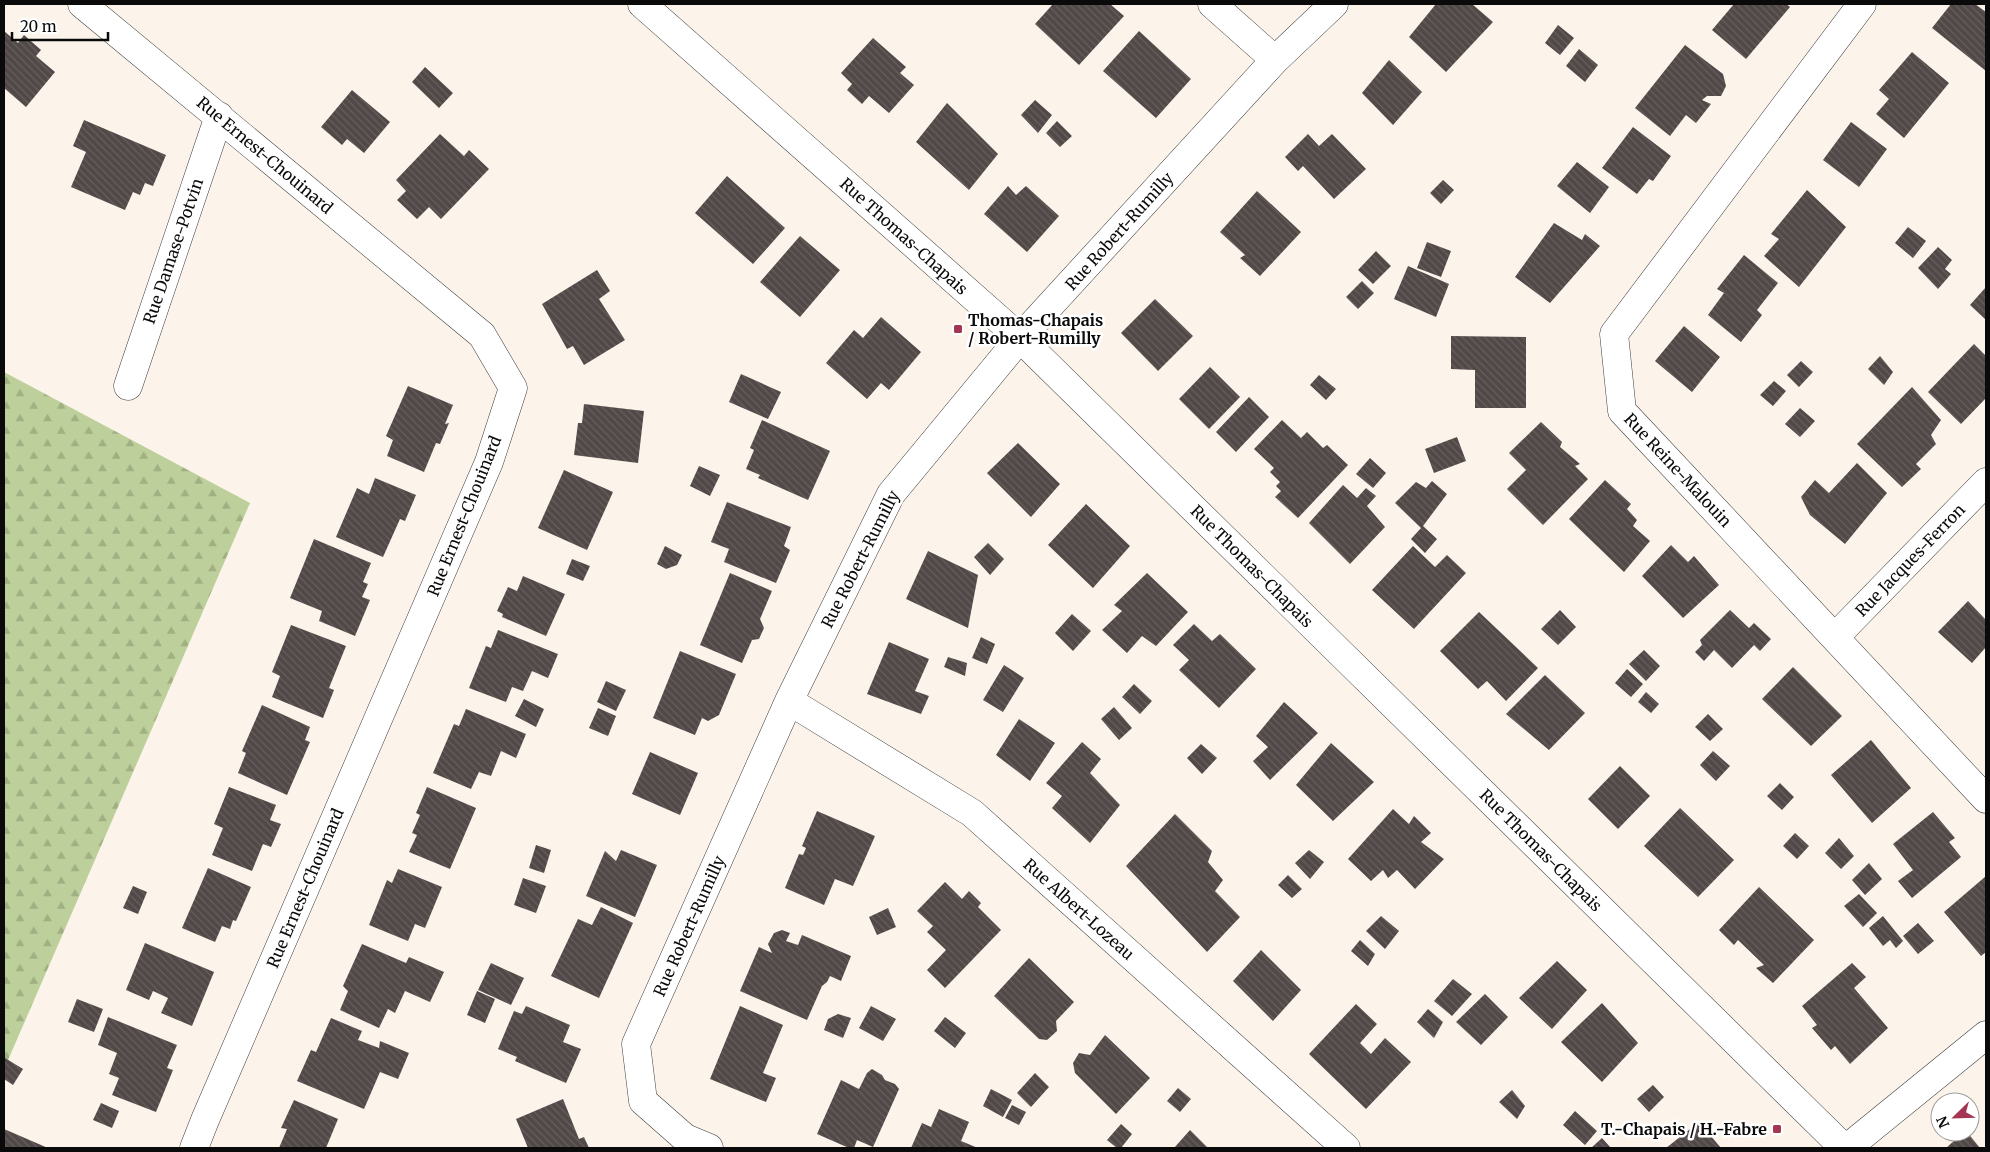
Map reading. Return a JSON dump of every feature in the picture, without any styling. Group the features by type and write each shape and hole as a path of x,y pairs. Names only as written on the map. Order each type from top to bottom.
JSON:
{"street":[{"name":"Rue Ernest-Chouinard","path":"82,4 482,335 513,388 489,462 194,1148"},
{"name":"Rue Thomas-Chapais","path":"642,4 1020,338 1845,1148"},
{"path":"1212,4 1275,60"},
{"name":"Rue Robert-Rumilly","path":"709,1148 685,1138 643,1101 636,1044 789,701 890,494 1020,338 1275,60 1334,4"},
{"name":"Rue Reine-Malouin","path":"1862,4 1614,334 1622,411 1986,799"},
{"name":"Rue Damase-Potvin","path":"128,386 219,116"},
{"name":"Rue Jacques-Ferron","path":"1835,638 1986,482"},
{"name":"Rue Albert-Lozeau","path":"789,701 972,813 1346,1148"},
{"path":"1845,1148 1986,1035"}],"green space":[{"path":"4,372 250,503 5,1067 4,1066"}],"building":[{"path":"1053,4 1110,4 1124,16 1079,65 1035,24"},
{"path":"1436,4 1472,4 1493,22 1446,72 1409,37"},
{"path":"1734,4 1786,4 1790,7 1746,59 1712,30"},
{"path":"1951,4 1975,4 1986,12 1986,71 1932,28"},
{"path":"1558,25 1574,38 1560,55 1545,43"},
{"path":"4,31 18,43 24,35 41,50 36,56 55,72 26,107 4,88"},
{"path":"1139,31 1191,79 1156,118 1103,71"},
{"path":"873,38 906,67 900,73 914,85 889,113 869,96 862,104 847,90 852,84 841,73"},
{"path":"1685,45 1723,74 1726,86 1721,96 1707,96 1702,100 1711,104 1696,123 1686,115 1670,136 1635,108"},
{"path":"1579,49 1598,65 1585,82 1566,66"},
{"path":"1912,52 1949,83 1904,138 1876,114 1889,99 1879,90"},
{"path":"1389,60 1422,92 1393,125 1362,93"},
{"path":"425,67 453,93 439,108 412,82"},
{"path":"352,90 390,122 364,153 347,139 342,145 321,127"},
{"path":"1035,100 1052,115 1038,133 1021,115"},
{"path":"947,103 998,154 969,190 916,142"},
{"path":"84,120 166,155 153,186 145,183 140,195 133,192 125,210 71,187 86,152 73,146"},
{"path":"1057,121 1072,136 1060,147 1046,133"},
{"path":"1851,122 1887,149 1859,187 1823,160"},
{"path":"1633,127 1671,156 1653,181 1649,179 1637,194 1602,168"},
{"path":"440,134 464,156 469,150 489,169 441,219 429,207 417,219 397,200 406,191 396,180"},
{"path":"1308,134 1319,146 1332,134 1366,169 1334,199 1303,166 1298,171 1285,157"},
{"path":"1577,162 1609,187 1590,213 1557,186"},
{"path":"727,176 785,228 753,264 695,213"},
{"path":"1443,180 1454,190 1441,204 1430,193"},
{"path":"1008,186 1016,195 1026,186 1059,216 1027,252 984,214"},
{"path":"1807,190 1846,227 1799,287 1764,256 1779,239 1771,234"},
{"path":"1257,191 1301,232 1260,276 1240,258 1245,255 1220,232"},
{"path":"1554,223 1582,240 1585,234 1600,246 1550,303 1515,277"},
{"path":"1908,227 1926,241 1913,258 1895,243"},
{"path":"800,236 840,270 800,317 760,282"},
{"path":"1427,242 1451,251 1441,277 1417,268"},
{"path":"1938,247 1952,260 1945,269 1951,274 1938,289 1918,268"},
{"path":"1376,251 1391,266 1373,284 1358,270"},
{"path":"1744,255 1778,283 1757,310 1762,315 1741,342 1708,315 1724,293 1717,289"},
{"path":"1408,266 1449,284 1436,317 1394,299"},
{"path":"597,270 610,291 599,299 625,340 584,365 573,346 567,349 542,304"},
{"path":"1362,281 1374,293 1358,309 1346,297"},
{"path":"1986,287 1986,320 1970,305"},
{"path":"1155,299 1193,336 1158,371 1121,333"},
{"path":"881,317 921,352 889,390 881,383 867,399 826,363 854,330 863,338"},
{"path":"1684,326 1720,357 1692,392 1655,361"},
{"path":"1451,336 1526,337 1526,408 1475,408 1475,370 1451,369"},
{"path":"1974,344 1986,356 1986,398 1961,424 1928,392"},
{"path":"1880,356 1893,372 1884,385 1868,369"},
{"path":"1801,361 1813,372 1799,387 1787,375"},
{"path":"1210,367 1240,397 1209,429 1179,399"},
{"path":"741,374 781,392 768,419 729,402"},
{"path":"1319,375 1336,389 1326,400 1310,385"},
{"path":"1774,381 1786,391 1773,406 1760,395"},
{"path":"408,386 453,405 445,424 449,423 440,444 436,443 424,472 387,456 393,440 386,436"},
{"path":"1912,387 1941,420 1931,435 1936,444 1916,464 1921,469 1902,487 1857,444"},
{"path":"1249,397 1269,417 1236,452 1216,432"},
{"path":"584,404 644,411 638,463 574,455 578,423 582,423"},
{"path":"1800,408 1815,421 1800,437 1785,424"},
{"path":"762,420 830,451 808,500 758,478 760,475 746,469 754,450 750,448"},
{"path":"1282,420 1301,438 1307,432 1323,448 1327,445 1348,465 1298,518 1275,497 1281,491 1276,486 1280,482 1270,472 1274,468 1254,449"},
{"path":"1541,422 1562,442 1560,447 1580,464 1575,466 1588,479 1543,525 1507,489 1526,470 1509,453"},
{"path":"1457,437 1466,461 1434,473 1425,449"},
{"path":"1018,443 1060,484 1031,517 987,473"},
{"path":"1370,458 1386,473 1373,488 1356,474"},
{"path":"1857,463 1887,493 1845,544 1810,515 1801,497 1815,480 1829,493"},
{"path":"699,466 720,475 710,496 690,486"},
{"path":"564,470 613,492 587,550 538,528"},
{"path":"375,478 416,495 405,521 400,519 383,557 336,537 357,488 369,494"},
{"path":"1605,480 1631,504 1627,509 1637,520 1633,526 1650,541 1624,572 1569,519"},
{"path":"1432,481 1447,494 1423,526 1437,539 1425,553 1411,539 1421,528 1395,503 1416,482 1426,488"},
{"path":"1343,485 1357,498 1366,488 1376,496 1367,506 1385,527 1350,564 1309,523"},
{"path":"727,502 791,527 784,546 790,550 776,583 724,562 729,549 711,542"},
{"path":"1086,504 1130,546 1093,588 1048,545"},
{"path":"314,539 371,563 363,582 368,584 362,597 370,600 355,636 319,621 322,611 290,598"},
{"path":"988,543 1004,559 990,575 974,557"},
{"path":"1671,545 1688,562 1694,556 1719,585 1683,618 1642,576"},
{"path":"665,546 682,555 677,565 666,569 657,564"},
{"path":"1413,546 1435,567 1447,555 1466,573 1414,629 1372,590"},
{"path":"928,551 978,575 968,628 906,599"},
{"path":"572,559 590,566 583,581 566,574"},
{"path":"730,573 772,591 760,619 764,628 759,639 752,640 742,663 700,645"},
{"path":"1147,573 1188,612 1156,646 1142,636 1127,653 1102,630 1122,611 1114,605"},
{"path":"523,576 565,594 546,636 502,617 503,614 497,611 508,587 517,591"},
{"path":"1968,601 1986,620 1986,647 1972,663 1938,632"},
{"path":"1560,610 1576,627 1558,645 1541,629"},
{"path":"1730,610 1749,628 1754,623 1771,639 1760,651 1754,645 1732,668 1714,650 1704,661 1695,652 1702,645 1700,640"},
{"path":"1479,612 1538,668 1506,701 1487,681 1478,689 1440,651"},
{"path":"1072,614 1091,631 1073,651 1055,633"},
{"path":"1194,624 1212,641 1220,634 1256,669 1219,708 1179,670 1189,660 1173,645"},
{"path":"291,625 346,646 329,688 334,690 323,718 272,697 280,676 272,672"},
{"path":"498,630 558,654 548,678 532,671 523,691 512,687 506,702 469,688 486,646 491,648"},
{"path":"981,637 995,644 987,664 972,658"},
{"path":"889,642 929,659 915,691 929,696 921,714 867,694"},
{"path":"1644,650 1660,666 1646,681 1629,664"},
{"path":"680,651 736,674 719,715 708,721 702,718 695,735 653,718"},
{"path":"948,657 967,663 965,676 944,667"},
{"path":"1004,665 1024,678 1003,712 983,700"},
{"path":"1793,667 1842,716 1811,746 1762,699"},
{"path":"1627,669 1643,684 1631,697 1615,683"},
{"path":"1545,675 1585,713 1549,750 1506,714"},
{"path":"606,681 626,690 616,711 597,702"},
{"path":"1134,684 1152,701 1140,714 1122,697"},
{"path":"1646,692 1659,704 1651,713 1638,702"},
{"path":"524,699 544,709 536,727 515,716"},
{"path":"1284,702 1318,733 1270,780 1253,761 1268,747 1256,736"},
{"path":"262,705 310,727 305,740 310,742 287,795 238,773 246,753 242,751"},
{"path":"1114,707 1132,728 1119,740 1101,719"},
{"path":"598,708 616,716 608,736 589,728"},
{"path":"466,709 526,734 516,758 501,751 491,776 479,772 471,789 433,773 454,724 459,726"},
{"path":"1708,714 1723,729 1710,741 1695,727"},
{"path":"1019,719 1055,743 1030,781 996,755"},
{"path":"1871,740 1911,788 1872,823 1831,775"},
{"path":"1082,742 1101,759 1090,773 1120,805 1090,843 1052,808 1062,796 1046,783"},
{"path":"1331,743 1374,782 1333,821 1296,785"},
{"path":"1201,744 1217,758 1202,774 1187,758"},
{"path":"1713,751 1730,766 1716,781 1700,765"},
{"path":"650,752 698,773 680,815 632,794"},
{"path":"1620,766 1650,796 1618,829 1588,799"},
{"path":"1780,783 1794,797 1782,810 1767,796"},
{"path":"229,787 276,805 270,820 281,824 271,847 263,844 252,871 212,855 223,828 214,824"},
{"path":"427,787 476,808 450,869 409,852 417,835 412,833 420,815 416,813"},
{"path":"1680,808 1734,860 1698,897 1644,846"},
{"path":"1393,809 1409,824 1414,816 1431,833 1421,842 1444,859 1415,889 1397,870 1388,878 1383,870 1371,881 1348,859"},
{"path":"817,811 875,836 853,886 835,879 824,905 785,888 799,854 803,855 806,848 802,846"},
{"path":"1933,812 1955,838 1949,842 1961,857 1912,898 1898,881 1913,870 1893,844"},
{"path":"1175,814 1212,851 1208,862 1223,880 1215,891 1240,917 1207,952 1126,866"},
{"path":"1795,833 1809,846 1797,859 1783,846"},
{"path":"1839,838 1854,856 1841,869 1825,853"},
{"path":"536,845 551,850 544,873 529,868"},
{"path":"621,850 657,865 635,917 586,896 605,851 616,861"},
{"path":"1309,850 1324,862 1310,879 1295,863"},
{"path":"1869,863 1882,879 1865,895 1852,880"},
{"path":"208,868 251,887 236,921 233,920 230,929 222,926 215,942 182,928"},
{"path":"398,869 442,887 425,928 415,924 408,941 369,925 387,880 392,883"},
{"path":"1288,875 1302,889 1292,898 1278,885"},
{"path":"1986,876 1986,952 1981,956 1944,912"},
{"path":"523,878 546,886 536,913 514,905"},
{"path":"945,882 962,899 969,891 981,903 978,907 1001,930 945,988 927,970 946,950 927,932 933,926 917,911"},
{"path":"133,886 147,892 138,914 123,908"},
{"path":"1759,887 1814,940 1773,983 1756,968 1764,965 1738,940 1734,945 1719,930"},
{"path":"1859,894 1877,913 1863,927 1844,906"},
{"path":"601,907 633,923 599,998 551,976 578,919 592,925"},
{"path":"888,908 896,927 877,935 869,917"},
{"path":"1381,916 1399,931 1385,949 1366,931"},
{"path":"1883,916 1903,941 1896,948 1890,940 1883,946 1869,928"},
{"path":"1918,923 1934,941 1918,954 1903,936"},
{"path":"782,930 790,933 786,941 798,945 802,935 851,956 841,981 830,976 822,986 807,1020 740,991 759,947 772,953 768,944 774,933"},
{"path":"1360,940 1375,954 1368,966 1351,951"},
{"path":"145,943 214,972 192,1026 161,1013 168,998 153,991 149,1000 126,990"},
{"path":"362,944 406,963 409,957 444,972 430,1002 405,991 395,1013 388,1009 379,1028 340,1010 348,991 343,986"},
{"path":"1261,950 1301,990 1273,1021 1233,981"},
{"path":"1029,958 1074,1002 1056,1021 1057,1031 1047,1040 1039,1039 994,996"},
{"path":"1557,961 1587,990 1552,1029 1519,998"},
{"path":"491,963 524,978 511,1005 478,990"},
{"path":"1852,963 1866,977 1854,988 1888,1028 1850,1064 1835,1046 1831,1050 1812,1028 1817,1025 1802,1006"},
{"path":"1453,979 1472,994 1452,1016 1434,1001"},
{"path":"477,991 495,999 485,1023 467,1015"},
{"path":"1485,994 1508,1017 1481,1045 1456,1022"},
{"path":"77,999 103,1009 94,1032 68,1022"},
{"path":"1602,1003 1638,1043 1602,1082 1561,1042"},
{"path":"1356,1004 1377,1024 1360,1043 1371,1054 1385,1038 1411,1062 1366,1109 1309,1054"},
{"path":"526,1006 570,1025 563,1042 581,1049 566,1083 515,1061 517,1057 498,1049 514,1011 522,1014"},
{"path":"740,1006 783,1025 763,1073 776,1078 766,1102 710,1079"},
{"path":"871,1006 896,1019 883,1041 859,1028"},
{"path":"1428,1009 1443,1022 1434,1038 1417,1022"},
{"path":"838,1014 851,1018 843,1038 824,1030 828,1019"},
{"path":"108,1017 177,1045 167,1068 173,1070 156,1112 112,1095 119,1078 109,1074 117,1053 98,1045"},
{"path":"945,1017 966,1033 955,1048 934,1031"},
{"path":"331,1018 362,1031 358,1040 379,1048 380,1041 409,1053 398,1079 380,1072 364,1109 297,1081 311,1050 316,1052"},
{"path":"1105,1035 1150,1078 1116,1114 1075,1073 1073,1063 1079,1053 1090,1055"},
{"path":"5,1058 23,1069 13,1085 4,1079"},
{"path":"872,1069 882,1075 885,1080 895,1084 899,1089 873,1147 857,1140 854,1148 849,1148 817,1134 841,1080 859,1089 867,1073"},
{"path":"1035,1073 1049,1087 1031,1107 1017,1093"},
{"path":"1653,1085 1664,1097 1649,1112 1637,1099"},
{"path":"1178,1088 1191,1099 1180,1112 1167,1101"},
{"path":"991,1089 1012,1100 1003,1117 983,1106"},
{"path":"1512,1090 1525,1106 1517,1119 1499,1102"},
{"path":"563,1099 579,1139 584,1137 589,1148 528,1148 516,1119"},
{"path":"294,1100 338,1119 326,1148 279,1148 287,1129 281,1128"},
{"path":"101,1103 119,1111 112,1128 93,1120"},
{"path":"1012,1105 1026,1112 1019,1125 1005,1118"},
{"path":"939,1109 969,1122 961,1141 978,1148 911,1148 922,1123 931,1127"},
{"path":"1575,1111 1597,1131 1585,1145 1563,1125"},
{"path":"1699,1122 1721,1148 1666,1148"},
{"path":"1121,1124 1132,1134 1121,1148 1117,1148 1107,1140"},
{"path":"4,1129 48,1148 4,1148"},
{"path":"1190,1130 1208,1148 1174,1148"},
{"path":"1602,1138 1611,1148 1591,1148"},
{"path":"1953,1142 1975,1142 1980,1148 1946,1148"}],"place":[{"name":"Thomas-Chapais / Robert-Rumilly","path":"958,329"},
{"name":"T.-Chapais / H.-Fabre","path":"1777,1129"}]}
